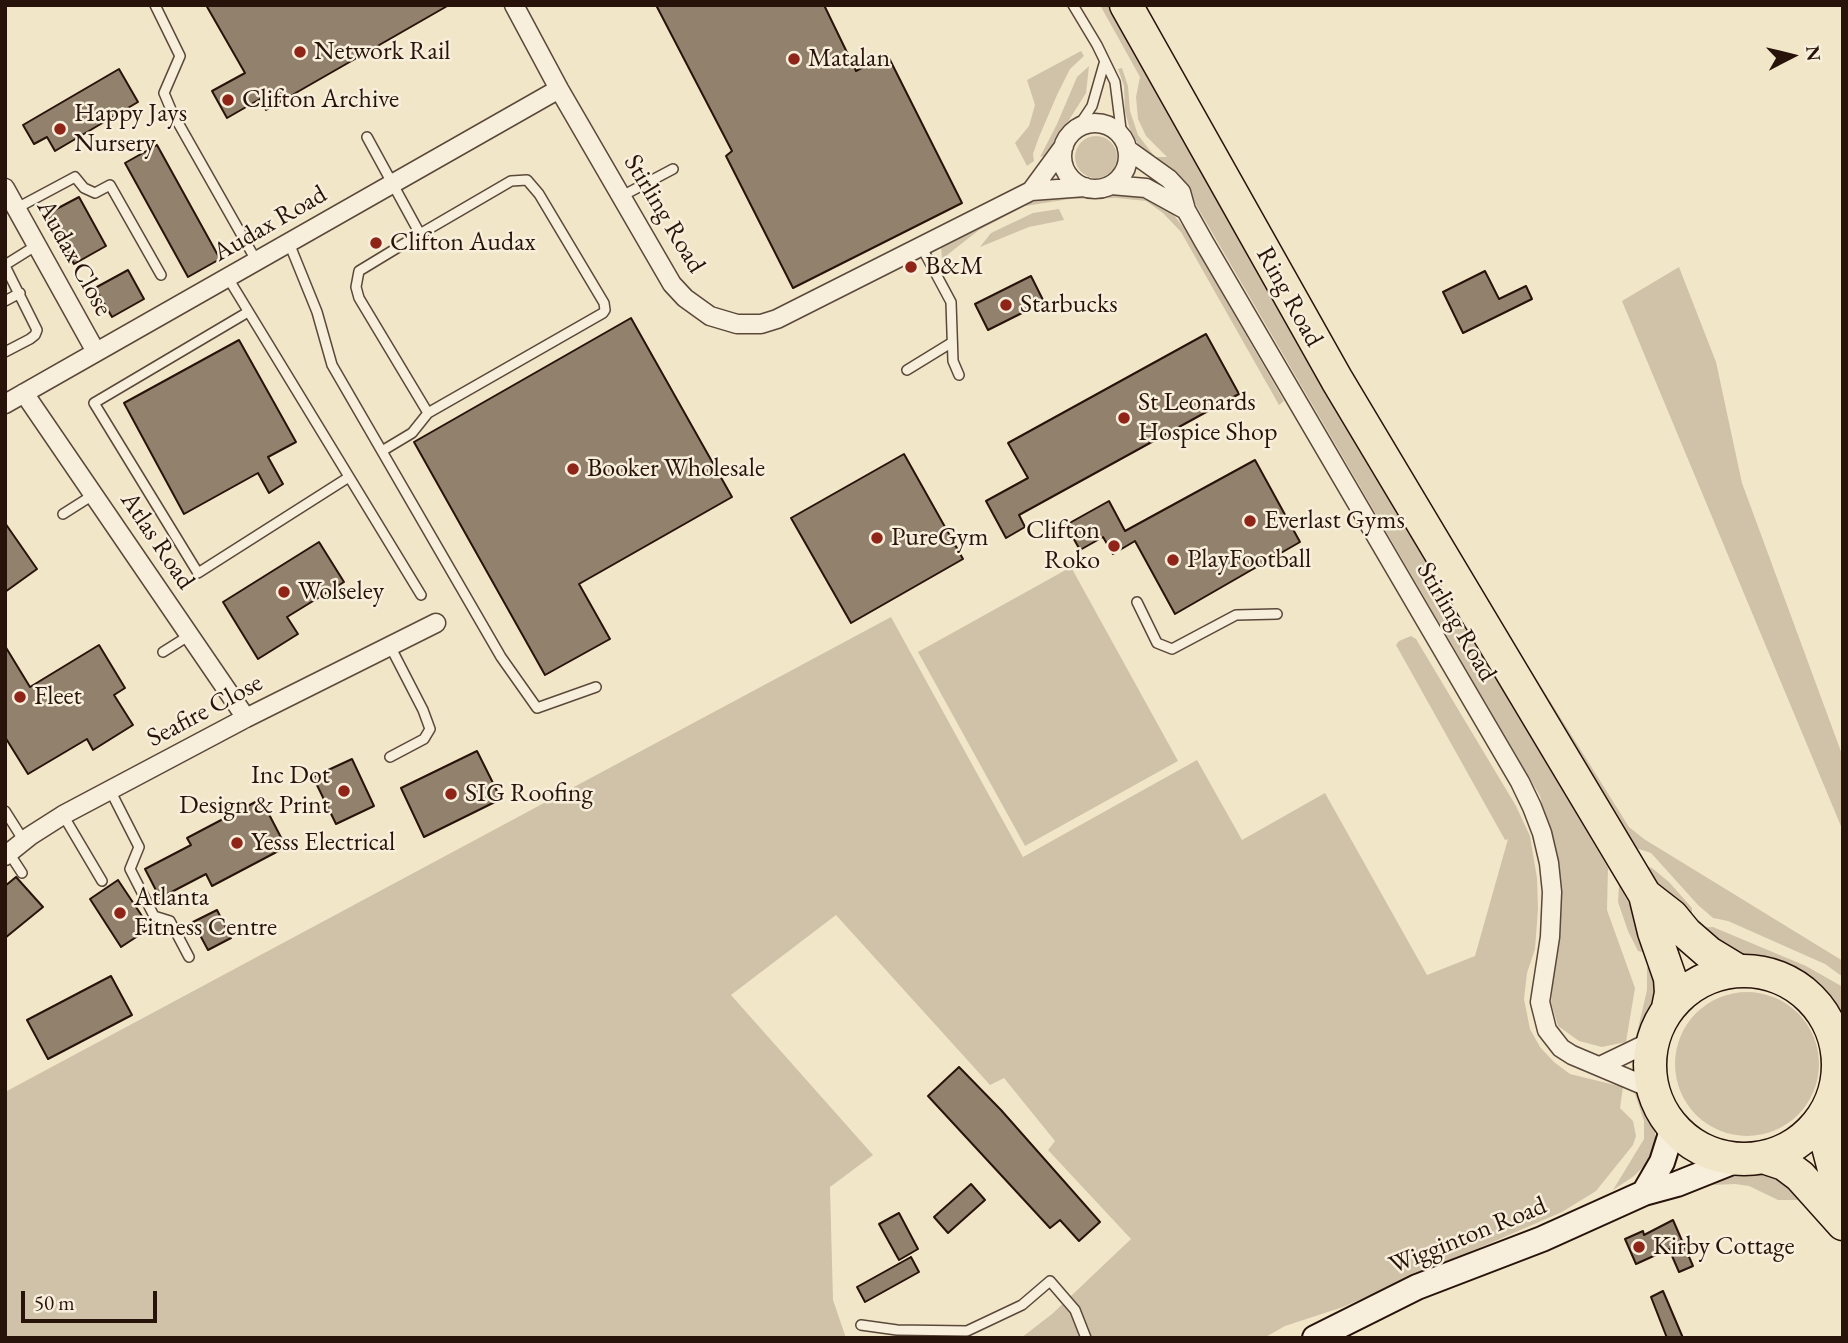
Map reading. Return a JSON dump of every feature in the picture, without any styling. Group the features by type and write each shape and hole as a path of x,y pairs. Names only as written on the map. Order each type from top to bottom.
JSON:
{"highway":[{"name":"Ring Road","path":"1126,5 1312,338 1645,895"},
{"path":"1645,895 1672,916 1686,933 1709,953 1737,970"},
{"path":"1645,895 1670,978 1668,1008 1653,1041 1650,1067 1653,1092 1661,1111 1673,1128 1702,1150 1719,1157 1784,1164 1800,1176 1843,1224"},
{"path":"1668,1008 1682,993 1717,974 1737,970 1765,972 1790,982 1811,998 1835,1024 1839,1064 1825,1135 1843,1204"},
{"path":"1752,1159 1789,1149 1809,1134 1835,1095"}],"main road":[{"path":"1644,1193 1662,1163 1673,1128"},
{"name":"Wigginton Road","path":"1315,1338 1417,1287 1542,1239 1644,1193 1752,1159"}],"street":[{"name":"Stirling Road","path":"514,5 661,267 684,298 710,316 737,324 761,324 776,319 1031,191 1085,187"},
{"name":"Audax Road","path":"5,404 559,89"},
{"path":"1084,126 1109,126 1125,143 1125,170 1120,179 1103,188 1085,187 1069,175 1063,156 1064,146 1076,130 1084,126"},
{"name":"Stirling Road","path":"1125,143 1181,192 1186,210 1520,782 1532,807 1547,853 1552,892 1550,937 1541,988 1542,1017 1547,1030 1561,1048 1584,1062 1600,1066 1653,1092"},
{"name":"Stirling Road","path":"1031,191 1064,146"},
{"path":"1111,185 1146,188 1186,210"},
{"name":"Audax Close","path":"5,188 96,352"},
{"name":"Atlas Road","path":"24,393 246,718"},
{"name":"Seafire Close","path":"7,855 63,815 246,718 436,623"},
{"path":"1600,1066 1653,1041"}],"lane":[{"path":"155,5 180,56 164,93 257,262"},
{"path":"1073,5 1097,44 1104,64 1115,82 1125,143"},
{"path":"1076,130 1096,97 1104,64"},
{"path":"367,137 420,234"},
{"path":"622,196 673,169"},
{"path":"17,208 75,177 84,188 94,193 110,185 162,275"},
{"path":"382,451 412,433 428,413 603,313 605,306 539,194 527,180 511,181 359,271 356,286 359,298 428,413"},
{"path":"289,243 317,312 332,365 501,657 537,708 596,687"},
{"path":"5,352 36,335 37,330 5,265 37,246"},
{"path":"922,246 951,302 951,343 953,361 959,374"},
{"path":"228,278 421,595"},
{"path":"5,301 20,293"},
{"path":"248,312 94,403 198,573 349,477"},
{"path":"907,370 951,343"},
{"path":"63,514 93,495"},
{"path":"1137,602 1157,643 1172,649 1236,615 1278,614"},
{"path":"163,652 190,635"},
{"path":"390,646 424,710 430,729 424,738 390,757"},
{"path":"110,790 139,847 130,869 154,916 170,921 189,957"},
{"path":"5,811 23,841"},
{"path":"63,815 102,881"},
{"path":"7,855 22,873"},
{"path":"861,1325 897,1330 967,1331 1022,1305 1050,1280 1074,1310 1086,1338"}],"shaded area":[{"path":"1100,5 1113,5 1509,700 1608,868 1607,910 1635,988 1626,1042 1602,1047 1579,1041 1558,1026 1551,1003 1559,926 1554,852 1540,796 1185,186 1140,148 1130,130 1125,111 1124,86 1118,69 1122,68 1128,86 1130,111 1138,135 1155,157 1167,157 1146,136 1138,119 1136,97 1140,77"},
{"path":"1081,51 1084,56 1070,69 1039,137 1033,154 1034,161 1027,166 1015,143 1029,126 1035,105 1027,80"},
{"path":"1089,66 1086,93 1047,155 1040,157 1077,77"},
{"path":"1096,136 1111,142 1117,157 1111,172 1096,178 1081,172 1075,157 1081,142"},
{"path":"1120,191 1149,196 1168,208 1185,229 1284,401 1279,405 1181,232 1163,213 1146,201 1117,198 1070,199 1025,206 979,230 942,259 941,247 949,240 1024,203 1072,194"},
{"path":"1059,209 1064,220 1029,227 980,247 991,233 1033,213"},
{"path":"1679,267 1716,362 1742,483 1843,757 1843,831 1622,301"},
{"path":"1071,567 1178,761 1025,846 918,652"},
{"path":"1473,578 1629,827 1644,839 1843,961 1843,977 1825,964 1728,921 1713,918 1651,853 1627,845"},
{"path":"891,617 1023,857 1197,760 1242,840 1325,793 1427,975 1475,956 1508,839 1505,840 1396,645 1411,636 1416,639 1516,806 1530,836 1537,878 1538,909 1535,949 1527,973 1524,999 1530,1029 1540,1047 1570,1074 1623,1087 1620,1108 1633,1121 1636,1136 1633,1145 1596,1191 1562,1212 1343,1307 1285,1326 1264,1338 1021,1338 1052,1314 1131,1239 1048,1150 1055,1141 1004,1078 990,1085 836,915 731,995 873,1155 830,1187 833,1300 846,1338 5,1338 5,1092"},
{"path":"1644,865 1669,882 1692,908 1692,923 1656,884"},
{"path":"1619,885 1654,950 1646,953 1638,951 1618,902"},
{"path":"1713,927 1806,966 1843,987 1843,1016 1811,984 1789,970 1746,960 1695,928"},
{"path":"1651,961 1661,1001 1655,1018 1636,1037 1647,990 1647,968"},
{"path":"1747,992 1775,997 1798,1013 1814,1036 1819,1064 1814,1092 1798,1115 1775,1131 1747,1136 1719,1131 1696,1115 1680,1092 1675,1064 1680,1036 1696,1013 1719,997"},
{"path":"1634,1091 1651,1111 1655,1122 1655,1146 1646,1164 1613,1190 1644,1139 1644,1121"},
{"path":"1740,1169 1775,1174 1804,1194 1797,1200 1778,1200 1749,1186 1735,1184 1711,1185 1679,1192"}],"building":[{"name":"Network Rail","path":"206,5 449,5 266,110 260,99 227,118 212,91 245,73"},
{"path":"656,5 824,5 856,71 887,54 962,203 793,288 726,156 732,151"},
{"path":"119,69 138,102 55,151 47,137 34,144 23,125"},
{"path":"157,145 220,259 188,277 125,163"},
{"path":"79,197 106,246 74,264 47,214"},
{"path":"128,270 144,299 112,317 95,288"},
{"path":"1485,271 1499,299 1526,286 1532,299 1463,333 1443,292"},
{"path":"1031,276 1044,302 988,330 975,304"},
{"name":"Booker Wholesale","path":"631,318 732,497 579,584 610,639 545,675 414,442"},
{"name":"St Leonards Hospice Shop","path":"1206,334 1239,394 1019,515 1025,527 1006,538 986,501 1028,478 1008,443"},
{"path":"239,340 296,442 268,457 283,484 269,493 258,473 184,514 124,403"},
{"name":"PureGym","path":"904,454 963,559 851,623 791,518"},
{"path":"1255,460 1300,542 1175,614 1135,541 1113,554 1103,537 1080,550 1066,525 1109,501 1125,531"},
{"path":"5,523 37,569 5,592"},
{"name":"Wolseley","path":"319,542 344,582 287,617 298,634 258,659 223,602"},
{"path":"99,645 125,688 114,695 133,725 93,750 87,739 28,774 5,737 5,646 30,687"},
{"name":"SIG Roofing","path":"477,751 501,799 424,837 401,788"},
{"name":"Inc Dot Design & Print","path":"352,759 374,806 336,824 313,777"},
{"name":"Yesss Electrical","path":"261,799 286,847 212,886 206,874 160,898 145,869 191,845 187,838"},
{"path":"16,877 43,907 5,938 5,886"},
{"name":"Atlanta Fitness Centre","path":"118,880 150,928 121,947 90,899"},
{"path":"217,910 231,938 208,950 193,922"},
{"path":"111,976 132,1015 48,1059 27,1020"},
{"path":"959,1067 1001,1110 1100,1222 1079,1241 1060,1220 1050,1228 928,1096"},
{"path":"971,1184 985,1200 948,1233 934,1217"},
{"path":"899,1213 918,1249 899,1260 879,1224"},
{"path":"1673,1220 1693,1266 1679,1272 1669,1249 1636,1264 1625,1239 1643,1231 1644,1235"},
{"path":"911,1257 919,1272 865,1302 857,1287"},
{"path":"1663,1291 1683,1338 1667,1338 1651,1297"}],"place":[{"name":"Network Rail","path":"300,52"},
{"name":"Matalan","path":"794,59"},
{"name":"Clifton Archive","path":"228,100"},
{"name":"Happy Jays Nursery","path":"60,129"},
{"name":"Clifton Audax","path":"376,243"},
{"name":"B&M","path":"911,267"},
{"name":"Starbucks","path":"1006,305"},
{"name":"St Leonards Hospice Shop","path":"1124,418"},
{"name":"Booker Wholesale","path":"573,469"},
{"name":"Everlast Gyms","path":"1250,521"},
{"name":"PureGym","path":"877,538"},
{"name":"Clifton Roko","path":"1114,546"},
{"name":"PlayFootball","path":"1173,560"},
{"name":"Wolseley","path":"284,592"},
{"name":"Fleet","path":"20,697"},
{"name":"Inc Dot Design & Print","path":"344,791"},
{"name":"SIG Roofing","path":"451,794"},
{"name":"Yesss Electrical","path":"237,843"},
{"name":"Atlanta Fitness Centre","path":"120,913"},
{"name":"Kirby Cottage","path":"1639,1247"}]}
